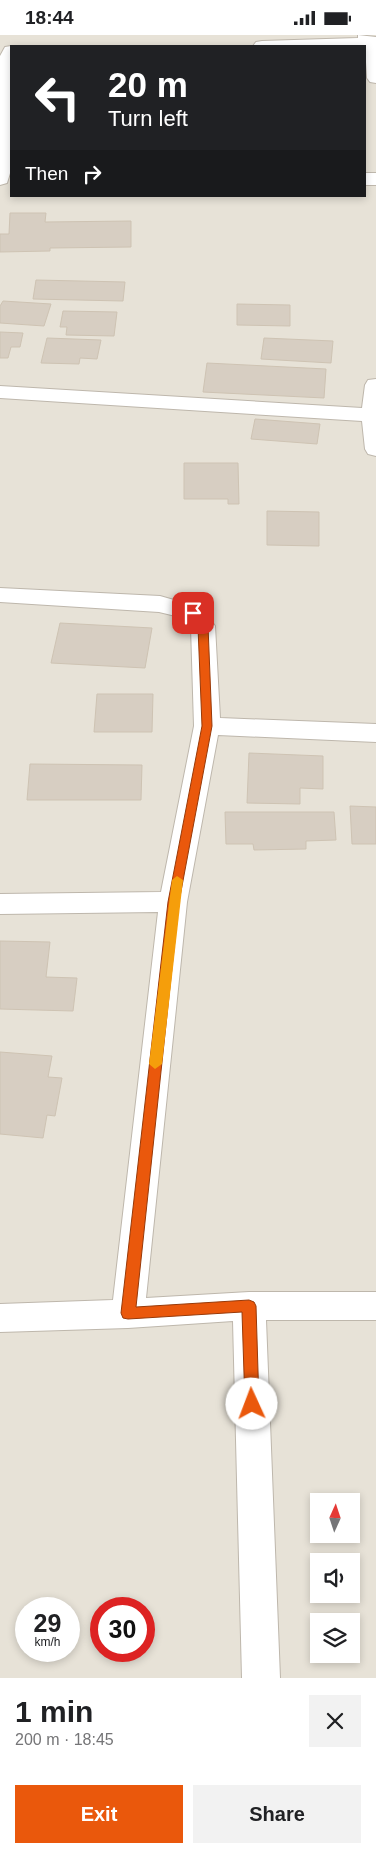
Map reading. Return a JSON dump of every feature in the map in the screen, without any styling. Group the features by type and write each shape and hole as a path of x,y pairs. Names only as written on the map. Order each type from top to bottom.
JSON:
{"street":[{"path":"280,45 370,40 376,78"},
{"path":"3,172 9,54"},
{"path":"376,385 374,415 376,449"},
{"path":"0,392 374,415"},
{"path":"0,595 160,604 193,613 203,626 207,726 173,902 128,1313"},
{"path":"207,726 376,733"},
{"path":"0,904 173,902"},
{"path":"249,1306 260,1678"},
{"path":"0,1318 249,1306 376,1306"}],"shaded area":[{"path":"0,35 376,35 376,1678 0,1678"}],"building":[{"path":"10,213 46,213 45,222 131,221 131,247 50,248 50,251 0,252 0,234 9,234"},
{"path":"36,280 125,282 123,301 33,299"},
{"path":"3,301 51,304 44,326 0,323 0,306"},
{"path":"237,304 290,305 290,326 237,325"},
{"path":"63,311 117,312 114,336 66,335 67,327 60,327"},
{"path":"0,332 23,333 20,347 11,347 8,358 0,358"},
{"path":"47,338 101,340 97,359 80,358 79,364 41,363"},
{"path":"264,338 333,341 331,363 261,359"},
{"path":"207,363 326,369 324,398 203,392"},
{"path":"255,419 320,424 317,444 251,439"},
{"path":"184,463 238,463 239,504 228,504 228,499 184,499"},
{"path":"267,511 319,512 319,546 267,545"},
{"path":"60,623 152,628 145,668 51,663"},
{"path":"97,694 153,694 152,732 94,732"},
{"path":"249,753 323,756 323,789 300,788 300,804 247,803"},
{"path":"30,764 142,765 141,800 27,800"},
{"path":"350,806 376,807 376,844 352,844"},
{"path":"225,812 334,812 336,840 306,841 306,849 254,850 253,844 226,844"},
{"path":"0,941 50,942 46,977 77,978 73,1011 0,1009"},
{"path":"0,1052 52,1056 48,1077 62,1078 55,1116 47,1115 43,1138 0,1134"}],"slow traffic":[{"path":"155,1064 177,880"}],"route":[{"path":"193,613 203,626 207,726 173,902 128,1313 249,1306 252,1404"}]}
